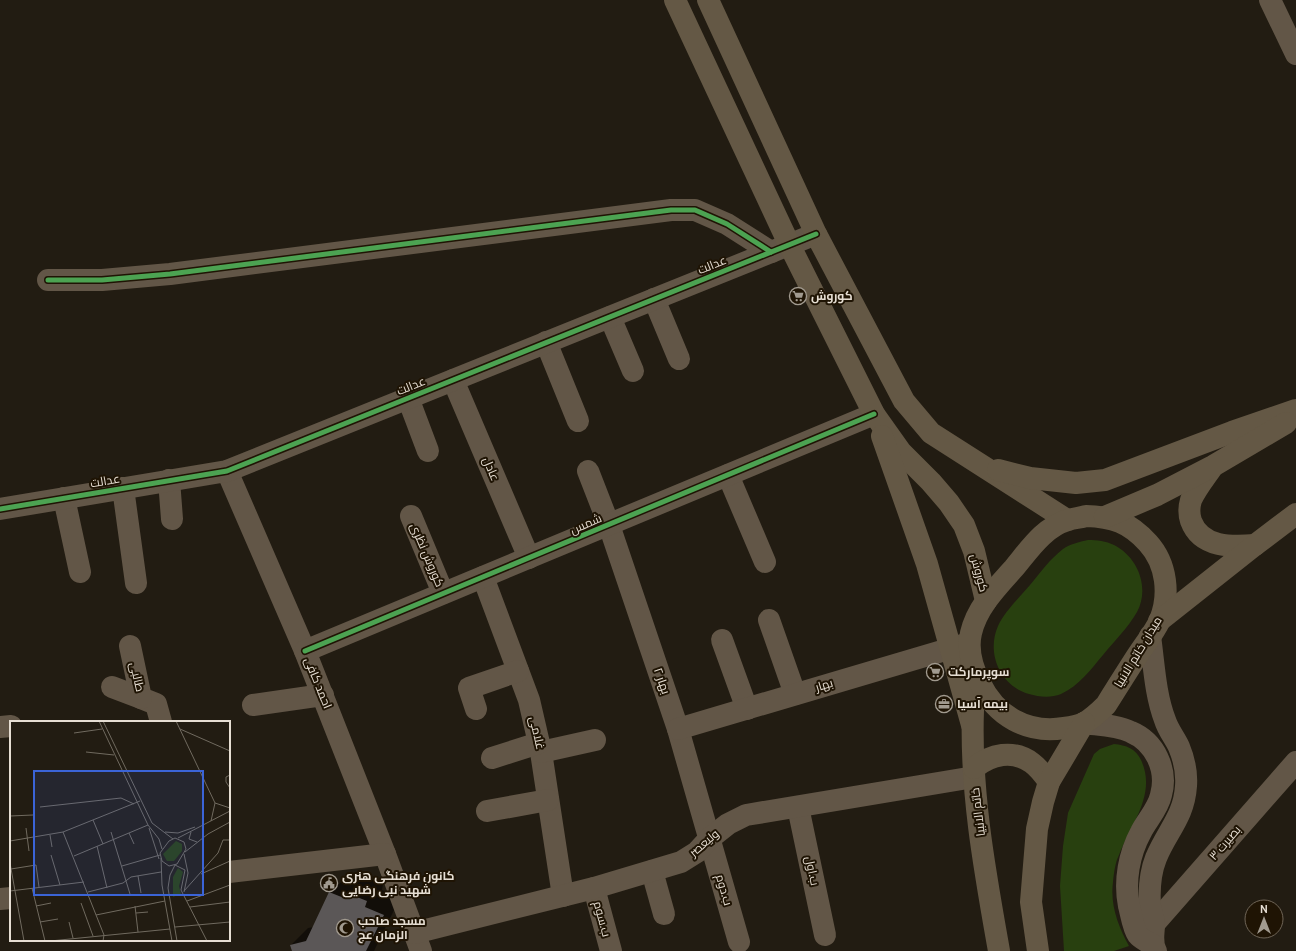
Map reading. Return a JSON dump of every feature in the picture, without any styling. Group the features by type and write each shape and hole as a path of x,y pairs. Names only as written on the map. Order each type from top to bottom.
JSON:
{"main road":[{"name":"کوروش","path":"675,0 780,248 874,414 901,452 931,482 949,503 964,525 974,551 986,601"},
{"path":"708,0 816,234 904,401 931,433 1067,520"},
{"path":"972,460 1001,471 1030,478 1076,483 1105,480 1232,432 1296,410"},
{"path":"874,414 927,564 960,645 972,725"},
{"path":"1105,517 1157,495 1213,466 1296,417"},
{"path":"1213,466 1196,489 1191,502 1189,515 1193,526 1200,536 1208,541 1236,546 1255,545"},
{"path":"1154,629 1255,545 1296,514"},
{"name":"میدان خاتم الانبیا","path":"1086,516 1105,517 1124,523 1140,534 1153,548 1162,565 1166,584 1166,596 1165,603 1154,629 1106,706 1084,723 1053,730 1035,728 1017,722 996,707 983,689 974,672 970,653 960,645 971,634 977,616 986,601 1036,541 1050,529 1067,520 1086,516"},
{"name":"خاتم الانبیا","path":"974,672 972,725 974,773 986,877 999,951"},
{"path":"1038,951 1031,902 1037,829 1049,782 1084,723"},
{"path":"974,773 982,762 991,757 1002,754 1012,755 1023,758 1032,763 1049,782"}],"street":[{"path":"1270,0 1296,54"},
{"path":"48,280 102,280 170,274 671,210 695,210 780,248"},
{"name":"عدالت","path":"0,509 227,471 816,234"},
{"path":"654,299 679,359"},
{"path":"610,317 633,371"},
{"path":"546,342 578,421"},
{"name":"عادل","path":"453,380 528,558"},
{"path":"408,398 428,451"},
{"name":"شمس","path":"305,651 874,414"},
{"name":"احمد کافی","path":"227,471 305,651 418,942"},
{"name":"بهار ۲","path":"588,471 609,525 678,729 709,839"},
{"path":"728,475 765,562"},
{"path":"169,480 172,519"},
{"path":"123,488 136,583"},
{"path":"64,498 80,572"},
{"name":"کوروش نظری","path":"411,516 443,594"},
{"name":"غلامی","path":"483,577 529,700 540,747 563,896"},
{"path":"769,620 795,694"},
{"path":"1084,723 1120,728 1132,732 1151,748 1160,765 1163,783 1161,795 1157,807 1141,832 1134,847 1129,863 1127,880 1130,911 1138,935 1154,940 1150,908 1151,875 1163,844 1179,816 1184,801 1186,778 1183,758 1165,721 1161,707 1154,629"},
{"path":"722,640 747,709"},
{"name":"بهار","path":"678,729 960,645"},
{"name":"طالبی","path":"130,646 141,698 156,704 161,721"},
{"path":"476,709 469,688 518,671"},
{"path":"112,687 141,698"},
{"path":"253,705 322,695"},
{"path":"0,727 10,726"},
{"path":"492,758 540,747 595,740"},
{"name":"بصیرت ۳","path":"1154,940 1268,794 1296,762"},
{"name":"ولیعصر","path":"418,942 563,896 681,862 697,852 709,839 728,824 746,815 798,807 974,773"},
{"path":"1268,794 1296,782"},
{"path":"487,812 548,800"},
{"name":"ب.اول","path":"798,807 825,935"},
{"name":"ب.دوم","path":"709,839 738,942"},
{"path":"230,872 385,854"},
{"path":"652,871 664,914"},
{"name":"ب.سوم","path":"594,888 611,951"},
{"path":"0,899 10,898"}],"green space":[{"path":"1088,540 1101,541 1114,545 1130,557 1142,583 1141,603 1137,612 1125,629 1089,671 1079,682 1067,691 1061,694 1045,697 1029,694 1019,690 1010,684 998,667 994,647 998,626 1008,610 1054,557 1069,546"},
{"path":"1114,744 1123,745 1133,750 1139,756 1145,773 1146,785 1140,809 1118,858 1112,891 1116,915 1121,931 1129,946 1114,951 1064,951 1060,886 1063,846 1068,813 1094,754 1100,749"}],"building":[{"name":"مسجد صاحب الزمان عج","path":"329,892 344,898 347,893 367,901 365,907 384,915 366,951 292,951 290,945 306,941"}],"cycle path":[{"path":"48,280 102,280 170,274 671,210 695,210 727,224 771,252"},
{"path":"0,509 227,471 816,234"},
{"path":"305,651 874,414"}],"place":[{"name":"کوروش","path":"798,296"},
{"name":"سوپرمارکت","path":"935,672"},
{"name":"بیمه آسیا","path":"944,704"},
{"name":"کانون فرهنگی هنری شهید نبی رضایی","path":"329,883"},
{"name":"مسجد صاحب الزمان عج","path":"345,928"}]}
